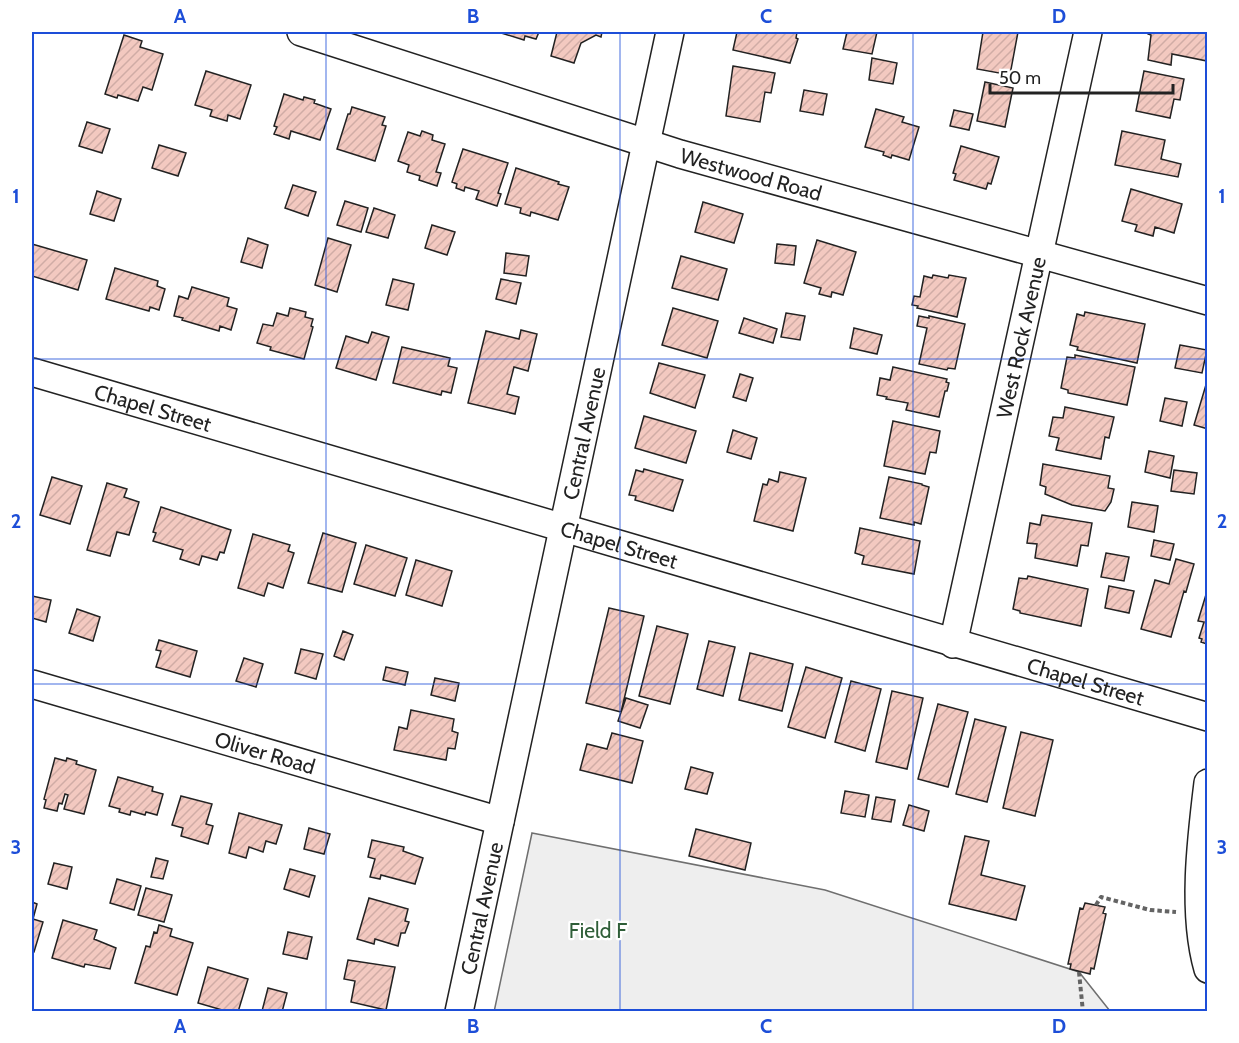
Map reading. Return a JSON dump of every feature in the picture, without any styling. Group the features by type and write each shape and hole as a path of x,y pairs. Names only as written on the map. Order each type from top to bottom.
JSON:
{"street":[{"name":"Westwood Road","path":"301,32 646,144 1208,301"},
{"name":"Central Avenue","path":"459,1011 670,32"},
{"name":"West Rock Avenue","path":"953,644 1088,32"},
{"name":"Chapel Street","path":"32,372 1208,717"},
{"name":"Oliver Road","path":"32,684 500,821"},
{"path":"1208,783 1202,830 1199,892 1203,954 1208,969"}],"path":[{"path":"1096,905 1101,897 1150,910 1200,914"},
{"path":"1079,972 1082,1011"}],"green space":[{"name":"Field F","path":"532,833 825,890 1079,972 1110,1011 494,1012"}],"building":[{"path":"498,32 539,32 536,39 525,36 524,40"},
{"path":"557,32 602,32 601,37 596,35 581,43 574,63 551,56"},
{"path":"737,32 797,32 796,38 798,39 790,63 733,50"},
{"path":"847,32 877,32 872,54 843,49"},
{"path":"983,32 1018,32 1010,75 977,69"},
{"path":"1148,32 1208,32 1207,61 1172,54 1171,65 1148,60 1151,35"},
{"path":"124,35 142,41 140,47 163,54 152,90 143,87 138,101 105,94"},
{"path":"872,58 897,63 893,84 869,80"},
{"path":"733,66 775,73 771,93 765,92 760,122 726,116"},
{"path":"206,71 251,85 240,119 228,115 227,121 210,116 212,110 195,105"},
{"path":"1144,71 1184,79 1180,100 1174,99 1170,118 1136,111"},
{"path":"985,82 1013,88 1005,127 977,121"},
{"path":"804,90 827,94 823,115 800,111"},
{"path":"284,94 303,100 304,97 315,100 314,103 331,109 320,140 291,131 289,139 274,134 277,127 274,126"},
{"path":"352,107 385,117 382,125 386,126 375,161 337,149"},
{"path":"876,109 904,117 902,122 919,127 909,160 892,155 891,158 883,155 884,152 865,147"},
{"path":"954,110 973,114 969,130 950,126"},
{"path":"87,122 110,129 102,153 79,146"},
{"path":"422,131 433,135 432,140 445,144 436,172 441,173 437,186 419,180 420,176 407,172 409,165 398,161 408,132 420,136"},
{"path":"1122,131 1165,140 1161,159 1181,164 1178,177 1115,165"},
{"path":"159,145 186,153 178,176 152,168"},
{"path":"961,146 999,157 991,184 988,183 986,189 954,180 956,174 953,173"},
{"path":"463,149 508,163 498,193 501,194 497,206 476,199 479,191 465,187 464,191 456,188 457,184 452,182"},
{"path":"516,168 569,187 558,220 531,212 530,216 520,213 521,208 505,204"},
{"path":"293,185 316,192 308,216 285,208"},
{"path":"1131,189 1182,204 1174,233 1155,227 1153,236 1135,231 1137,225 1122,221"},
{"path":"97,191 121,199 114,221 90,214"},
{"path":"345,201 368,208 361,232 337,225"},
{"path":"703,202 743,214 734,243 695,232"},
{"path":"374,208 395,215 388,238 366,232"},
{"path":"432,225 455,232 447,255 425,248"},
{"path":"248,238 268,245 262,268 241,262"},
{"path":"328,238 351,245 337,292 315,285"},
{"path":"817,240 856,252 843,295 832,292 831,297 819,294 821,288 804,283"},
{"path":"32,244 87,260 78,290 32,276"},
{"path":"777,244 796,246 794,265 775,263"},
{"path":"506,253 529,256 526,276 504,273"},
{"path":"681,256 727,269 718,300 672,288"},
{"path":"115,268 158,281 157,286 165,289 159,310 150,307 149,311 106,299"},
{"path":"933,275 966,278 957,317 912,305 914,296 920,297 924,276 932,278"},
{"path":"393,279 414,284 408,310 386,305"},
{"path":"501,279 521,283 516,304 496,299"},
{"path":"192,287 229,298 227,306 237,309 231,330 220,326 219,331 174,316 179,296 188,299"},
{"path":"290,308 306,312 305,317 313,319 304,359 270,350 271,347 257,343 263,324 273,326 277,313 288,316"},
{"path":"673,308 718,321 707,358 662,345"},
{"path":"1085,312 1145,324 1137,363 1077,350 1078,347 1070,345 1077,314 1084,316"},
{"path":"786,313 805,316 800,340 781,337"},
{"path":"919,316 965,324 955,369 948,368 947,370 919,364 927,328 917,326"},
{"path":"744,318 777,329 773,343 739,333"},
{"path":"854,328 882,335 877,354 850,348"},
{"path":"521,330 537,334 528,371 514,367 507,394 519,397 515,414 468,403 486,331 519,339"},
{"path":"372,332 389,337 376,380 336,368 346,336 368,343"},
{"path":"1180,345 1207,350 1202,373 1175,368"},
{"path":"402,347 450,358 448,366 457,368 451,393 442,391 441,395 393,383"},
{"path":"1075,355 1135,367 1127,405 1068,393 1068,390 1061,388 1067,357 1075,358"},
{"path":"659,363 705,375 695,408 650,393"},
{"path":"893,367 947,379 946,382 949,383 939,417 906,410 908,403 877,395 880,378 890,380"},
{"path":"740,374 753,378 746,401 733,397"},
{"path":"1208,378 1208,429 1194,425"},
{"path":"1165,398 1187,402 1182,426 1160,421"},
{"path":"1065,407 1114,417 1109,438 1105,437 1101,459 1056,450 1059,438 1049,436 1053,417 1063,418"},
{"path":"644,416 696,431 686,463 635,448"},
{"path":"893,421 940,431 936,453 930,452 925,474 884,466"},
{"path":"733,430 757,438 751,459 727,452"},
{"path":"1149,451 1174,456 1170,478 1145,472"},
{"path":"1043,464 1110,476 1108,488 1114,489 1111,502 1105,511 1072,505 1045,494 1046,487 1040,485"},
{"path":"644,469 683,480 673,511 635,500 636,496 629,495 636,470 643,472"},
{"path":"1174,470 1197,473 1194,494 1171,491"},
{"path":"780,472 806,478 793,531 754,521 763,484 767,485 769,479 778,482"},
{"path":"52,477 82,486 70,524 40,515"},
{"path":"889,477 929,487 921,524 914,522 914,525 880,518"},
{"path":"107,483 127,489 124,497 139,502 129,535 117,532 110,556 87,550"},
{"path":"1132,502 1158,506 1154,532 1128,527"},
{"path":"161,507 231,530 224,553 220,552 217,560 202,556 199,565 180,559 183,550 153,541 156,533 153,532"},
{"path":"1042,515 1092,523 1088,546 1081,545 1077,566 1035,558 1037,544 1027,543 1030,523 1040,525"},
{"path":"860,528 920,541 914,574 862,564 864,556 855,553"},
{"path":"323,533 356,543 342,592 308,583"},
{"path":"253,534 290,545 288,551 294,553 283,588 268,583 264,596 238,588"},
{"path":"1154,540 1174,544 1170,560 1151,556"},
{"path":"366,545 407,558 395,596 354,584"},
{"path":"1106,553 1129,557 1124,581 1101,577"},
{"path":"1176,559 1194,564 1171,637 1141,629 1155,580 1169,584"},
{"path":"416,560 452,571 442,606 406,595"},
{"path":"1028,576 1088,589 1081,626 1020,613 1013,609 1019,578 1027,579"},
{"path":"1109,586 1134,591 1129,613 1105,608"},
{"path":"1208,588 1208,648 1207,644 1201,642 1202,639 1199,638 1204,622 1198,621"},
{"path":"32,596 51,600 46,622 32,618"},
{"path":"609,608 644,616 621,712 586,703"},
{"path":"77,609 100,617 93,641 69,633"},
{"path":"657,626 688,634 670,704 639,696"},
{"path":"343,631 353,635 344,660 334,656"},
{"path":"159,640 197,651 190,677 156,667 161,651 156,650"},
{"path":"709,641 735,647 723,696 697,689"},
{"path":"301,649 323,654 316,679 295,673"},
{"path":"750,653 793,664 782,711 739,700"},
{"path":"244,658 263,664 256,687 236,681"},
{"path":"386,667 408,672 405,685 383,680"},
{"path":"806,667 842,678 825,738 788,727"},
{"path":"435,678 459,683 455,701 431,695"},
{"path":"851,681 881,689 865,751 835,742"},
{"path":"892,691 923,698 907,769 876,762"},
{"path":"626,698 648,705 640,728 618,721"},
{"path":"938,704 968,712 948,787 918,779"},
{"path":"411,710 454,719 452,731 458,733 455,749 448,748 446,760 394,750 399,727 407,729"},
{"path":"975,719 1006,727 987,802 956,794"},
{"path":"1021,732 1053,740 1035,816 1003,808"},
{"path":"612,733 643,741 632,783 580,770 587,744 607,749"},
{"path":"55,758 66,761 67,758 77,761 76,764 96,770 84,814 64,809 68,795 65,794 57,811 44,808 46,800 44,799"},
{"path":"691,767 713,773 707,794 685,789"},
{"path":"118,777 153,787 152,791 163,794 157,815 146,812 145,815 131,811 130,815 109,806"},
{"path":"845,791 869,795 865,817 841,813"},
{"path":"181,796 212,804 206,824 213,826 208,844 181,836 183,828 172,825"},
{"path":"876,797 895,800 891,822 872,819"},
{"path":"909,805 929,811 924,831 903,825"},
{"path":"239,813 282,825 276,844 266,841 263,852 249,847 246,858 229,853"},
{"path":"309,828 330,834 324,854 304,849"},
{"path":"696,829 751,843 745,870 689,856"},
{"path":"965,836 989,841 981,875 1025,886 1016,920 949,904"},
{"path":"372,840 404,847 403,851 423,858 415,884 381,875 380,879 370,877 375,859 368,857"},
{"path":"156,858 168,861 163,879 151,877"},
{"path":"54,863 72,867 67,889 48,884"},
{"path":"290,869 315,876 309,897 284,889"},
{"path":"117,879 141,886 134,910 110,903"},
{"path":"146,888 172,895 164,922 138,915"},
{"path":"369,898 408,909 405,921 409,922 405,933 401,933 398,946 375,939 374,944 357,939"},
{"path":"32,902 37,904 33,919 43,922 34,952 32,952"},
{"path":"1085,903 1105,907 1103,913 1106,914 1094,969 1091,968 1090,974 1070,969 1071,964 1068,964 1080,908 1083,909"},
{"path":"63,920 97,930 94,939 116,948 110,969 85,964 84,967 52,958"},
{"path":"159,925 172,929 170,936 193,943 177,995 135,983 146,946 150,947 154,932 157,933"},
{"path":"288,932 312,937 307,959 283,954"},
{"path":"348,960 395,967 386,1010 351,1002 355,981 344,979"},
{"path":"208,967 248,979 238,1012 229,1012 198,1003"},
{"path":"268,988 287,993 282,1012 262,1011"}]}
